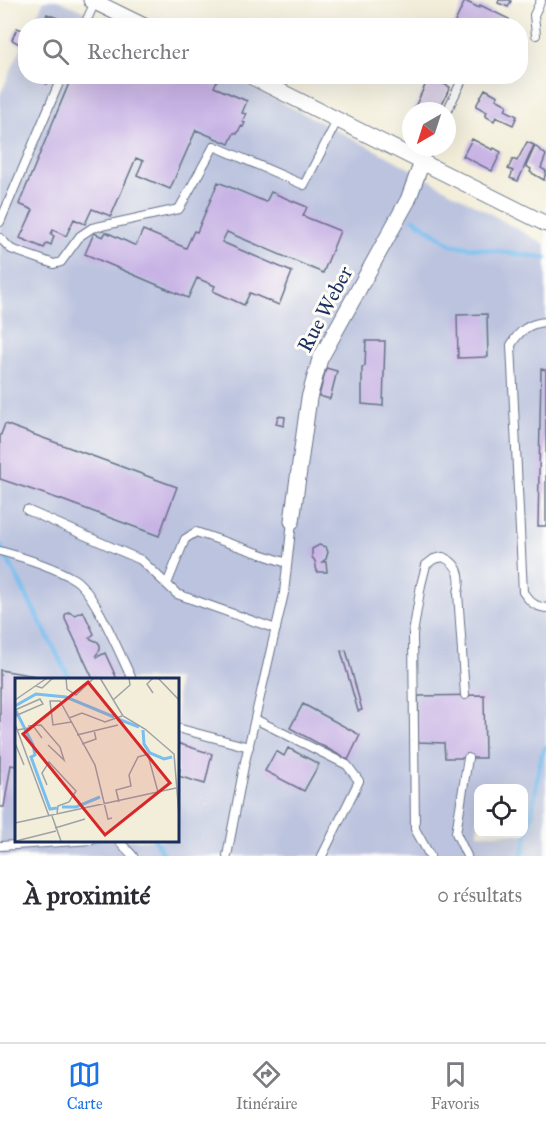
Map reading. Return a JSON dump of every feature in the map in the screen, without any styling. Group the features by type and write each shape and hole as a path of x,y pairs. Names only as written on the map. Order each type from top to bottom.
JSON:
{"street":[{"path":"93,1 128,18"},
{"path":"268,84 340,115 422,162 546,224"},
{"name":"Rue Weber","path":"292,522 309,398 320,359 408,200 422,162"}],"lane":[{"path":"536,36 534,15 541,0"},
{"path":"87,18 93,1"},
{"path":"0,222 59,84"},
{"path":"451,102 460,84"},
{"path":"0,238 11,249 54,264 61,262 80,236 92,228 179,209 214,146 304,185 340,115"},
{"path":"422,162 425,156"},
{"path":"546,322 537,322 525,328 511,345 523,592 530,603 546,608"},
{"path":"27,510 141,560 177,594 276,629"},
{"path":"227,856 284,593 292,522"},
{"path":"166,585 185,539 196,532 287,563"},
{"path":"0,551 22,557 75,580 92,600 131,678"},
{"path":"429,856 415,829 413,634 426,566 434,559 443,557 452,561 462,581 459,593 465,695"},
{"path":"255,719 347,765 359,781 322,856"},
{"path":"178,728 249,747"},
{"path":"467,856 456,833 468,758"},
{"path":"0,846 77,841"},
{"path":"119,841 132,852 133,856"}],"shaded area":[{"path":"44,0 57,0 101,18 36,18"},
{"path":"18,55 18,84 245,84 389,157 546,245 546,856 0,856 0,95"}],"building":[{"path":"499,0 511,1 508,7 498,3"},
{"path":"465,1 479,8 480,5 507,18 457,18"},
{"path":"47,14 57,18 45,18"},
{"path":"17,28 18,28 18,43 12,40"},
{"path":"69,84 215,84 214,87 247,101 242,113 246,114 242,122 245,123 237,134 234,133 229,144 196,130 170,189 137,175 143,161 136,158 111,216 92,209 85,224 74,219 66,236 53,230 51,245 47,243 44,248 20,238 33,210 19,204"},
{"path":"426,84 444,84 450,87 443,102 417,102"},
{"path":"485,89 498,96 496,99 507,105 505,110 517,116 513,125 496,117 494,121 485,116 487,112 476,106"},
{"path":"472,139 501,152 492,171 463,156"},
{"path":"527,142 534,145 518,181 510,178 513,171 508,169 513,159 517,161"},
{"path":"535,146 546,155 541,168 546,171 544,180 530,172 531,169 526,166"},
{"path":"218,182 266,202 271,192 307,207 303,216 340,231 323,273 227,232 222,242 292,272 279,305 250,293 244,305 213,291 215,286 197,278 188,298 85,254 94,233 103,237 106,232 136,245 143,230 186,248 194,231 197,232"},
{"path":"487,314 488,357 458,358 457,315"},
{"path":"366,341 385,341 383,406 362,404 362,367 365,366"},
{"path":"326,368 337,371 330,399 319,396"},
{"path":"541,369 546,370 546,526 538,526"},
{"path":"278,416 285,417 284,426 276,424"},
{"path":"5,424 177,487 159,536 0,479 0,437"},
{"path":"319,545 326,547 328,552 326,559 322,562 326,562 327,572 317,572 312,557 312,549"},
{"path":"83,611 94,634 89,638 100,645 97,657 105,653 117,678 93,678 65,619 68,612 75,615"},
{"path":"346,650 362,710 358,711 341,651"},
{"path":"0,670 36,676 35,678 15,678 15,766 11,765 4,807 0,807"},
{"path":"484,695 485,758 445,758 444,743 418,742 418,696"},
{"path":"303,704 360,735 348,760 290,728"},
{"path":"178,743 212,754 205,784 178,776 180,769 178,768"},
{"path":"288,748 319,764 304,791 265,771 276,751 284,756"}],"waterway":[{"path":"414,219 452,245 546,258"},
{"path":"0,545 69,678"},
{"path":"522,856 541,757 546,747"},
{"path":"156,841 164,856"}]}
